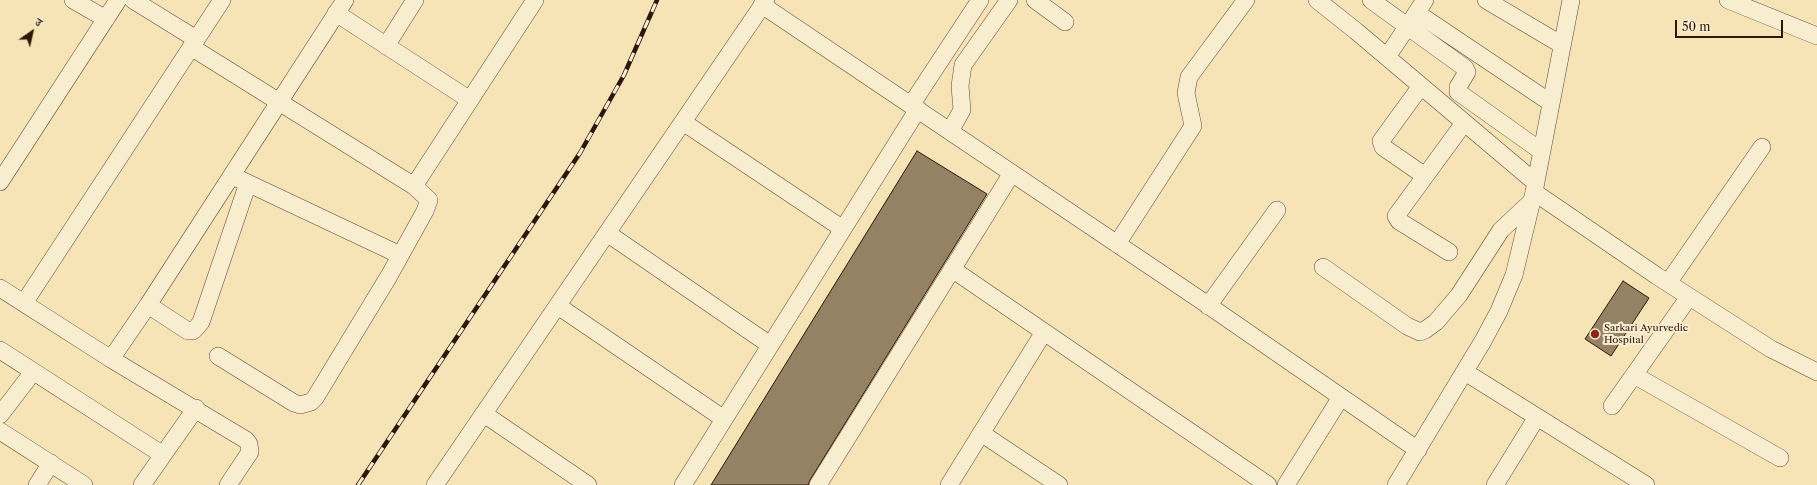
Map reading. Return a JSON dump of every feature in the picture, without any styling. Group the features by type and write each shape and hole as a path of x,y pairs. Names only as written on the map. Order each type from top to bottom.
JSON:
{"street":[{"path":"73,0 106,19"},
{"path":"0,182 118,0"},
{"path":"133,0 279,102 414,186 429,200 400,255 315,398 311,402 300,405 294,403 218,356"},
{"path":"24,303 222,0"},
{"path":"386,46 415,0"},
{"path":"414,186 535,0"},
{"path":"683,485 843,229 914,107 980,0"},
{"path":"950,131 962,110 960,86 963,65 1009,0"},
{"path":"1035,0 1065,22"},
{"path":"1117,244 1193,126 1186,93 1189,77 1246,0"},
{"path":"1317,0 1387,57 1464,123 1534,192 1689,297 1771,349 1817,372"},
{"path":"1371,0 1417,13 1551,103"},
{"path":"1486,0 1562,45"},
{"path":"1396,485 1465,372 1508,292 1519,256 1534,192 1570,0"},
{"path":"1728,0 1817,36"},
{"path":"435,485 764,2 914,107 1418,450"},
{"path":"111,358 148,305 341,7 386,46 470,100"},
{"path":"1387,57 1417,13"},
{"path":"1417,13 1466,69 1466,72 1458,87 1458,92 1541,151"},
{"path":"1421,86 1381,141 1383,147 1425,176"},
{"path":"683,122 843,229"},
{"path":"1449,252 1397,219 1398,212 1464,123"},
{"path":"1668,283 1762,147"},
{"path":"818,485 1012,173"},
{"path":"232,176 400,255"},
{"path":"148,305 188,331 193,331 198,327 248,183"},
{"path":"1323,267 1407,326 1420,332 1436,322 1459,294 1501,230 1534,192"},
{"path":"1208,306 1277,210"},
{"path":"607,233 770,345"},
{"path":"952,268 1268,485"},
{"path":"2,293 24,303 246,440 250,448 248,456 228,485"},
{"path":"1612,406 1689,297"},
{"path":"558,306 724,419"},
{"path":"949,485 1044,332"},
{"path":"0,350 163,455"},
{"path":"0,416 33,372"},
{"path":"1465,372 1646,485"},
{"path":"1634,375 1780,458"},
{"path":"1286,485 1341,397"},
{"path":"142,485 196,408"},
{"path":"484,414 588,485"},
{"path":"1494,485 1537,417"},
{"path":"0,431 84,485"},
{"path":"981,433 1059,485"},
{"path":"37,485 51,463"}],"building":[{"path":"917,151 987,194 808,485 711,485"},
{"path":"1623,281 1649,298 1611,356 1585,339"}],"railway":[{"path":"358,485 580,153 624,75 657,0"}],"place":[{"name":"Sarkari Ayurvedic Hospital","path":"1595,334"}]}
